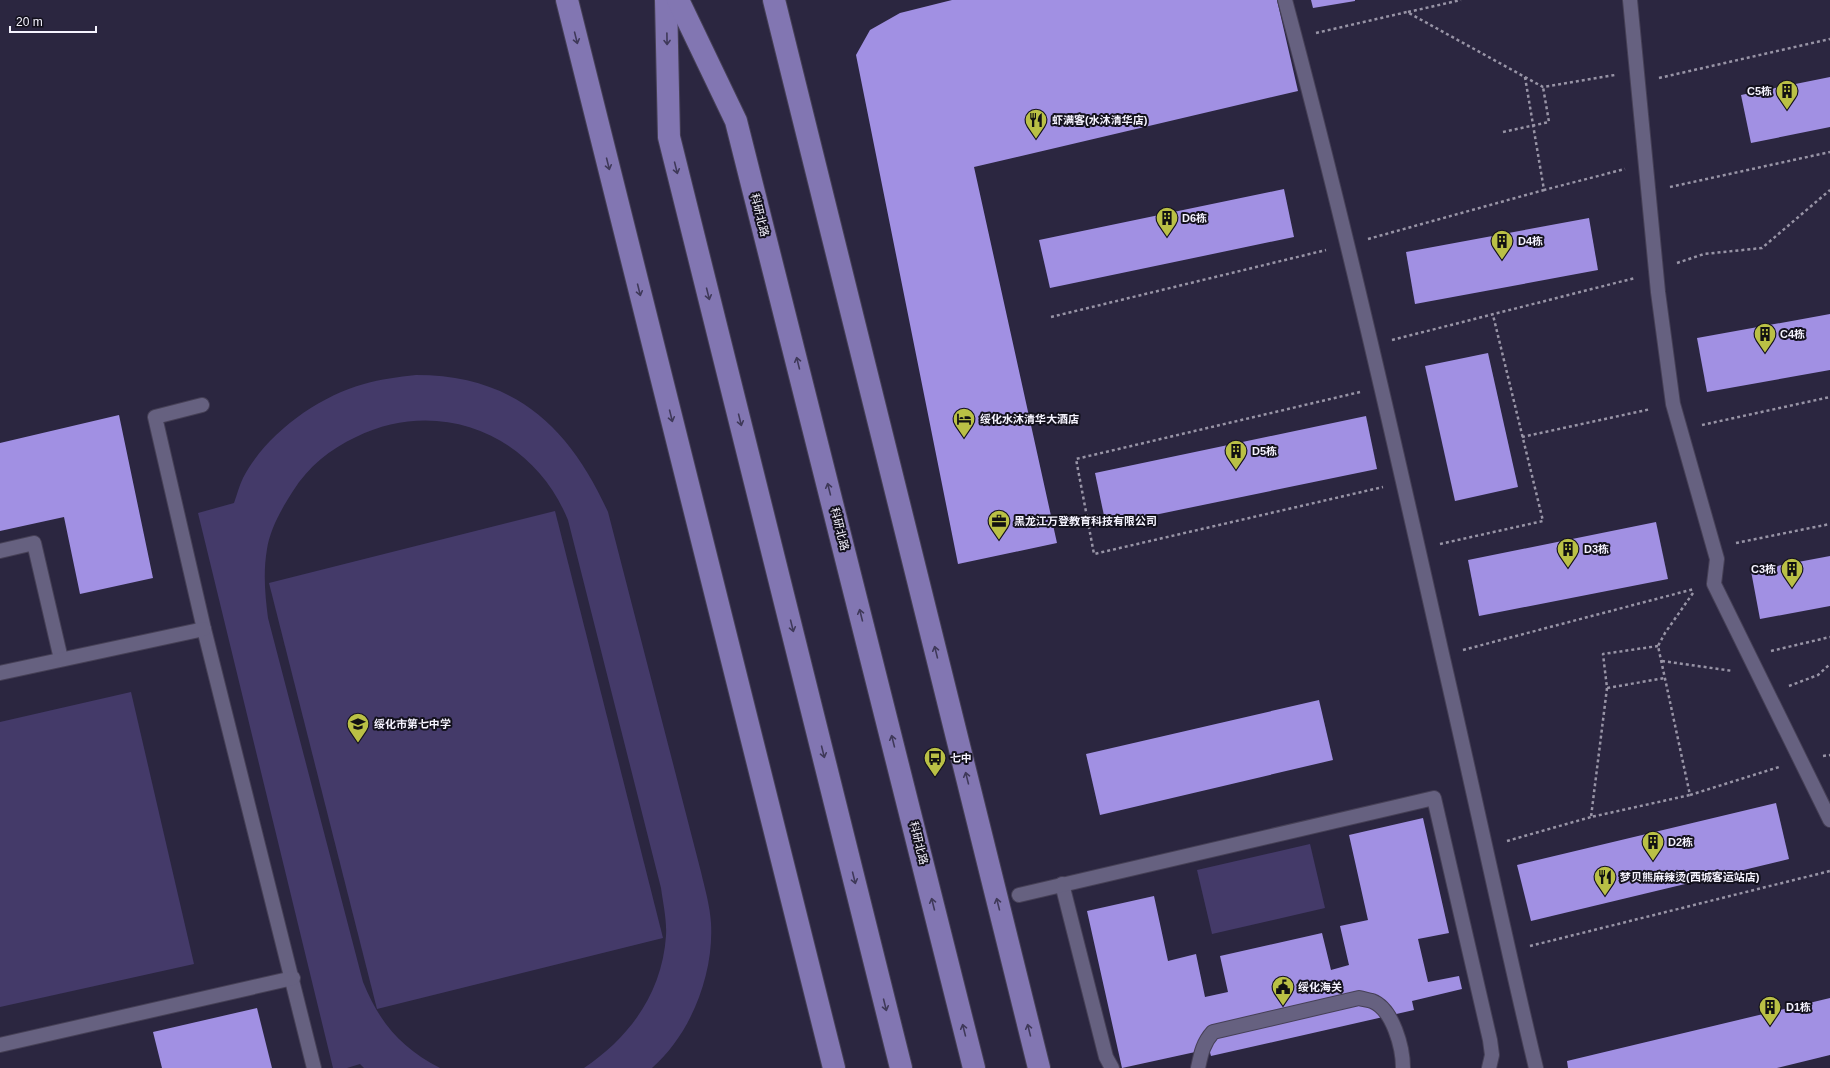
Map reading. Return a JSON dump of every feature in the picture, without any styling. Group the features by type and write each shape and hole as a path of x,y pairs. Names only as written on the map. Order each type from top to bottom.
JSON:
{"main road":[{"path":"567,0 834,1068"},
{"path":"666,0 669,137 901,1068"},
{"name":"科研北路","path":"678,0 736,121 974,1068"},
{"path":"774,0 1039,1068"}],"lane":[{"path":"1285,0 1296,38 1381,387 1508,952 1536,1068"},
{"path":"1630,0 1656,273 1673,404 1717,559 1714,584 1830,820"},
{"path":"202,405 155,417 204,629 314,1068"},
{"path":"0,551 34,543 61,659"},
{"path":"0,674 61,659 204,629"},
{"path":"1019,895 1434,798 1490,1040 1492,1055 1489,1068"},
{"path":"1062,884 1106,1057 1112,1068"},
{"path":"0,1045 292,978"},
{"path":"1198,1068 1206,1039 1213,1032 1359,998 1373,1002 1390,1019 1398,1033 1402,1050 1403,1068"}],"path":[{"path":"1296,38 1460,0"},
{"path":"1407,12 1543,87 1637,77 1830,39"},
{"path":"1525,77 1544,190"},
{"path":"1503,132 1550,122 1543,87"},
{"path":"1648,192 1830,152"},
{"path":"1051,318 1346,245 1544,190 1646,164"},
{"path":"1371,346 1656,273 1677,263 1704,254 1762,248 1830,190"},
{"path":"1418,549 1542,521 1493,315"},
{"path":"1381,387 1076,459 1094,554 1402,482"},
{"path":"1680,430 1830,397"},
{"path":"1522,437 1673,404"},
{"path":"1714,547 1830,524"},
{"path":"1442,655 1696,589 1665,633 1658,646 1690,795"},
{"path":"1749,657 1830,637"},
{"path":"1591,817 1607,688 1603,654 1658,646"},
{"path":"1662,661 1758,674"},
{"path":"1767,692 1818,675 1830,664"},
{"path":"1607,688 1665,678"},
{"path":"1485,847 1591,817 1690,795 1801,761"},
{"path":"1508,952 1830,871"}],"shaded area":[{"path":"416,375 451,377 482,384 510,396 534,411 556,431 575,454 593,481 608,512 701,872 711,923 709,962 697,1002 689,1021 678,1038 666,1054 652,1068 584,1068 601,1056 616,1042 641,1012 658,976 663,957 666,930 661,888 568,520 552,490 532,465 507,445 480,431 450,423 419,421 388,425 356,437 337,447 320,460 299,482 281,512 271,534 266,558 265,584 268,618 363,982 376,1010 384,1022 403,1043 414,1052 440,1068 364,1068 360,1064 347,1068 333,1068 198,513 234,503 243,478 265,447 294,419 311,408 328,398 364,384 383,379"},
{"path":"555,511 663,938 377,1009 269,583"},
{"path":"131,692 194,964 0,1007 0,722"},
{"path":"1310,844 1325,908 1212,934 1197,870"}],"building":[{"path":"952,0 1277,0 1298,91 974,167 1057,543 958,564 856,55 870,30 900,13"},
{"path":"1311,0 1355,0 1355,1 1313,8"},
{"name":"C5栋","path":"1830,77 1830,127 1751,143 1741,95"},
{"name":"D6栋","path":"1284,189 1294,237 1050,288 1039,240"},
{"name":"D4栋","path":"1589,218 1598,270 1415,304 1406,252"},
{"name":"C4栋","path":"1830,314 1830,370 1707,392 1697,338"},
{"path":"1488,353 1518,487 1455,501 1425,366"},
{"path":"119,415 153,578 80,594 64,517 0,531 0,443"},
{"name":"D5栋","path":"1366,416 1377,469 1106,525 1095,473"},
{"name":"D3栋","path":"1656,522 1668,579 1479,616 1468,560"},
{"name":"C3栋","path":"1830,556 1830,606 1760,619 1751,571"},
{"path":"1319,700 1333,760 1100,815 1086,754"},
{"name":"D2栋","path":"1776,803 1789,859 1531,921 1517,865"},
{"path":"1423,818 1449,933 1418,939 1428,982 1459,976 1462,989 1412,1001 1414,1010 1211,1056 1209,1049 1122,1068 1087,911 1154,896 1168,961 1196,954 1205,997 1228,992 1220,956 1322,933 1331,970 1349,965 1340,926 1368,920 1349,835"},
{"name":"D1栋","path":"1830,998 1830,1055 1777,1068 1568,1068 1567,1061"},
{"path":"257,1008 272,1068 162,1068 153,1032"}],"place":[{"name":"C5栋","path":"1787,110"},
{"name":"虾满客(水沐清华店)","path":"1036,140"},
{"name":"D6栋","path":"1167,238"},
{"name":"D4栋","path":"1502,260"},
{"name":"C4栋","path":"1765,354"},
{"name":"绥化水沐清华大酒店","path":"964,438"},
{"name":"D5栋","path":"1236,470"},
{"name":"黑龙江万登教育科技有限公司","path":"999,540"},
{"name":"D3栋","path":"1568,568"},
{"name":"C3栋","path":"1792,588"},
{"name":"绥化市第七中学","path":"358,744"},
{"name":"七中","path":"935,778"},
{"name":"D2栋","path":"1653,862"},
{"name":"梦贝熊麻辣烫(西城客运站店)","path":"1605,896"},
{"name":"绥化海关","path":"1283,1006"},
{"name":"D1栋","path":"1770,1026"}]}
